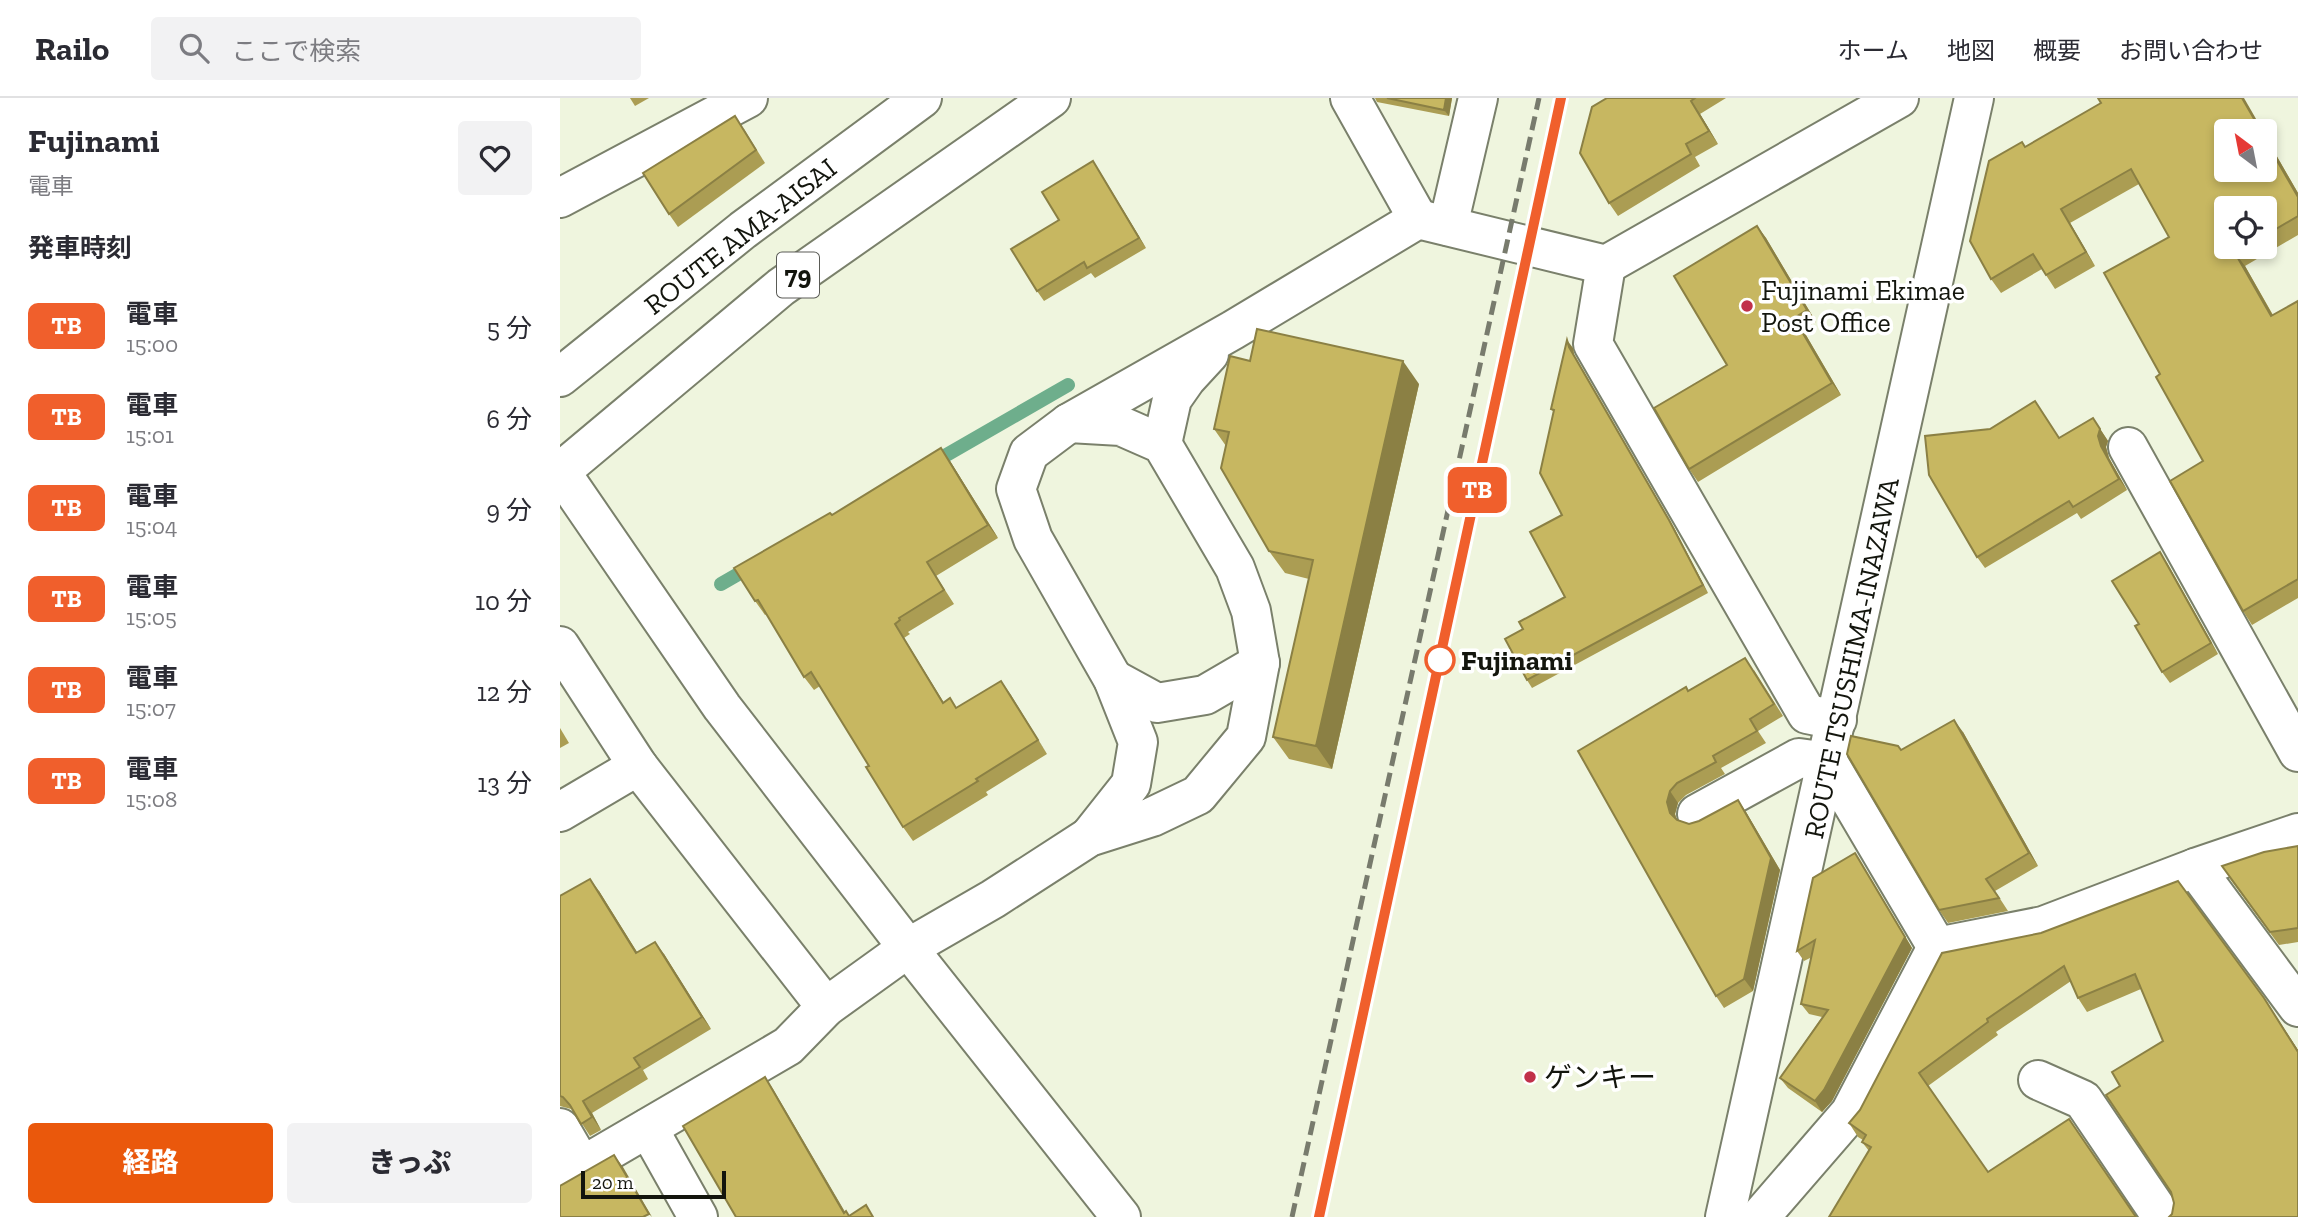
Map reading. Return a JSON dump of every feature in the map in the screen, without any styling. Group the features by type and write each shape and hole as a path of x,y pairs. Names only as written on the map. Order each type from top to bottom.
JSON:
{"street":[{"path":"560,198 748,98"},
{"name":"ROUTE AMA-AISAI","path":"560,377 743,230 922,98"},
{"name":"79","path":"560,471 781,287 1051,98"},
{"path":"1350,98 1433,223"},
{"path":"1433,223 1478,98"},
{"path":"1089,837 1131,784 1138,742 1113,679 1033,539 1016,489 1029,453 1069,423 1233,330 1433,223 1606,265 1899,98"},
{"name":"ROUTE TSUSHIMA-INAZAWA","path":"1725,1217 1974,98"},
{"path":"1606,265 1593,344 1807,714 1837,720"},
{"path":"1162,444 1172,399 1186,379 1233,330"},
{"path":"560,1128 571,1173 788,1046 826,1007 908,948 993,899 1089,837 1152,817 1198,795 1246,737 1260,663 1251,611 1235,568 1162,444 1121,426 1069,423"},
{"path":"2128,447 2298,752"},
{"path":"560,471 722,707 1121,1217"},
{"path":"560,646 638,766 826,1007"},
{"path":"1113,679 1157,703 1205,695 1260,663"},
{"path":"1697,814 1799,758 1828,762 1937,947"},
{"path":"560,812 638,766"},
{"path":"1937,947 2043,926 2195,868 2298,833"},
{"path":"2195,868 2298,1007"},
{"path":"1760,1217 1850,1113 1937,947"},
{"path":"2038,1080 2083,1100 2162,1217"},
{"path":"648,1128 698,1217"}],"building":[{"path":"1387,98 1446,98 1444,110"},
{"path":"1607,98 1695,98 1691,101 1709,131 1686,144 1691,154 1609,203 1580,153 1592,107"},
{"path":"2098,98 2242,98 2254,119 2214,119 2214,182 2277,182 2277,161 2298,197 2298,216 2277,228 2277,196 2214,196 2214,259 2238,259 2271,316 2298,301 2298,579 2243,611 2170,481 2203,461 2156,377 2160,374 2104,273 2169,237 2131,169 2061,209 2086,252 2046,275 2033,254 1991,279 1970,241 1989,161 2022,142 2025,147 2101,103"},
{"path":"735,116 756,150 669,214 643,173"},
{"path":"1093,161 1139,238 1087,268 1084,262 1037,291 1011,249 1059,220 1042,192"},
{"path":"1757,226 1807,310 1794,318 1832,383 1689,469 1654,408 1727,365 1674,276"},
{"path":"1257,329 1403,361 1316,746 1273,737 1313,560 1269,551 1221,468 1229,432 1214,429 1230,356 1250,361"},
{"path":"1567,340 1703,585 1527,680 1505,639 1523,629 1519,622 1565,597 1530,532 1562,515 1540,473"},
{"path":"2035,401 2059,438 2093,418 2100,429 2098,436 2101,446 2119,479 2073,507 2069,501 1977,557 1929,475 1925,436 1990,429"},
{"path":"941,448 988,525 927,562 944,590 899,618 895,624 943,703 950,698 956,708 1001,681 1038,740 903,827 811,672 804,677 758,600 755,601 734,568 830,513 832,515"},
{"path":"2160,552 2211,643 2162,672 2135,626 2139,624 2112,581"},
{"path":"1745,658 1774,704 1750,719 1757,731 1713,756 1716,762 1677,783 1670,791 1667,802 1670,813 1677,820 1689,824 1738,800 1771,858 1744,979 1716,996 1578,751 1686,687 1688,691"},
{"path":"1954,720 2029,853 1986,879 1999,898 1939,910 1847,754 1851,736 1898,746 1901,750"},
{"path":"2298,846 2298,928 2270,932 2222,866 2264,852"},
{"path":"1855,853 1905,937 1824,1090 1815,1101 1780,1078 1828,1010 1801,1004 1815,940 1797,951 1813,878"},
{"path":"590,879 636,953 655,942 702,1017 634,1058 640,1067 583,1101 592,1117 581,1124 570,1105 560,1096 560,896"},
{"path":"2178,881 2264,998 2298,1052 2298,1217 2169,1217 2174,1203 2171,1192 2106,1095 2120,1086 2112,1072 2163,1041 2135,974 2078,998 2064,966 1987,1019 1988,1022 1919,1073 1988,1172 2069,1119 2136,1217 1829,1217 1871,1147 1862,1142 1866,1135 1849,1123 1860,1110 1942,953 2041,933"},
{"path":"765,1077 844,1213 846,1211 849,1216 866,1205 873,1217 736,1217 683,1126"},
{"path":"614,1155 649,1214 643,1217 560,1217 560,1186"}],"waterway":[{"path":"929,465 1068,385"},
{"path":"721,584 754,565"}],"railway":[{"path":"1292,1217 1539,98"},
{"path":"1319,1217 1561,98"}],"train":[{"name":"TB","path":"1319,1217 1561,98"}],"place":[{"name":"Fujinami Ekimae Post Office","path":"1747,306"},
{"name":"Fujinami","path":"1440,660"},
{"name":"ゲンキー","path":"1530,1077"}]}
